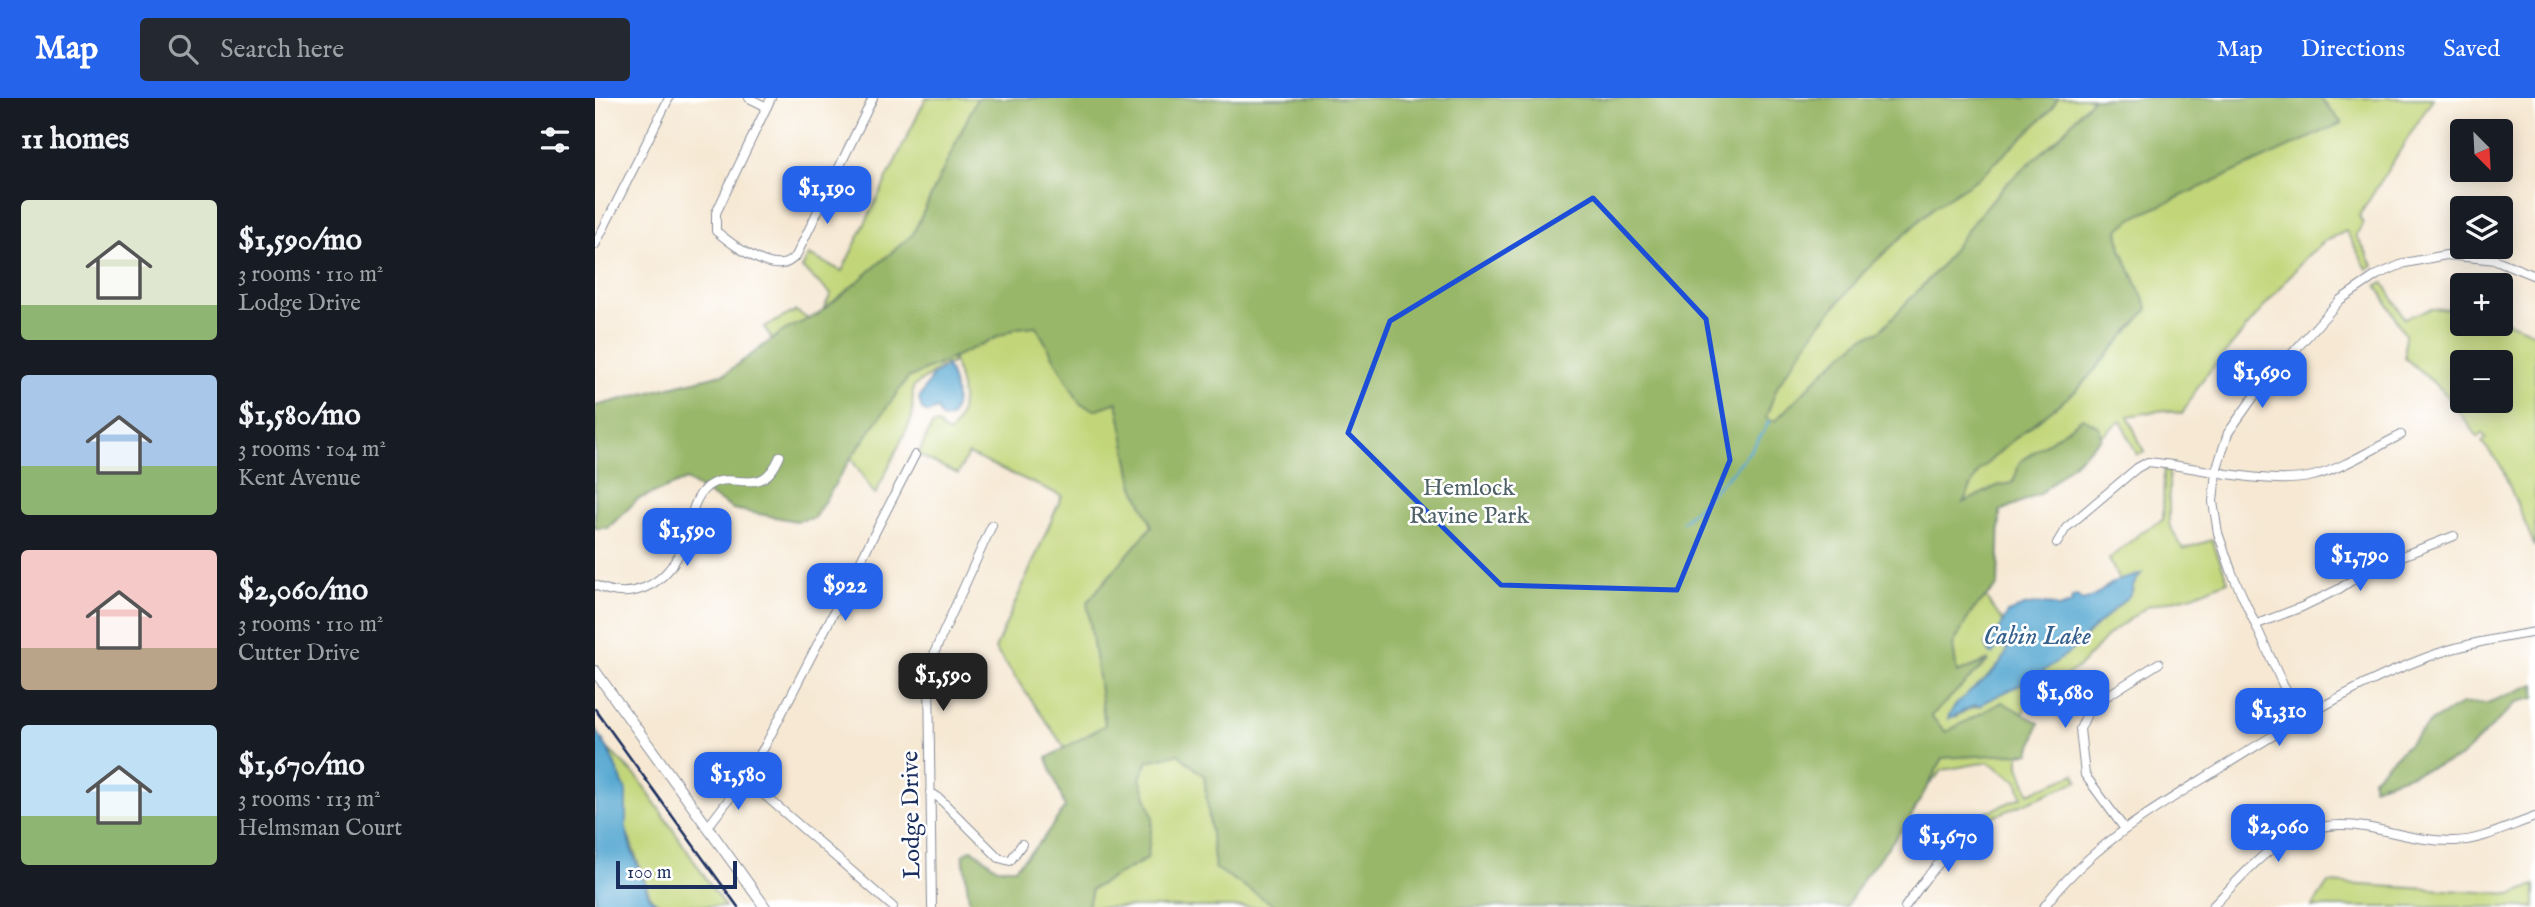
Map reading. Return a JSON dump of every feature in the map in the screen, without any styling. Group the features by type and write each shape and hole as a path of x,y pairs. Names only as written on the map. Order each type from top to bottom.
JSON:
{"main road":[{"path":"595,671 765,907"}],"street":[{"path":"595,245 669,98"},
{"path":"749,98 769,102 716,214 716,231 731,245 773,265 785,264 796,257 873,98"},
{"path":"2302,717 2283,685 2232,573 2218,533 2213,502 2216,471 2228,433 2255,395 2340,300 2377,275 2405,263 2446,255 2496,260 2535,276"},
{"path":"2057,543 2066,528 2137,468 2148,462 2276,478 2302,478 2327,471 2401,435"},
{"path":"707,828 745,778 765,746 915,455"},
{"path":"595,584 614,593 652,586 679,556 696,502 707,487 715,482 729,480 753,482 772,471 780,456"},
{"name":"Lodge Drive","path":"932,907 929,675 935,651 992,525"},
{"path":"2257,624 2302,607 2381,564 2454,536"},
{"path":"2045,907 2092,856 2124,828 2302,717 2409,664 2475,643 2535,632"},
{"path":"2124,828 2085,775 2080,729 2087,714 2099,701 2159,663"},
{"path":"745,778 893,907"},
{"path":"930,792 999,858 1010,861 1022,844"},
{"path":"2212,907 2281,842 2319,827 2348,824 2431,840 2463,841 2535,817"},
{"path":"1905,907 1933,869 1972,826"}],"highlighted area":[{"path":"1593,198 1706,319 1730,460 1677,590 1501,585 1348,433 1390,321"}],"green space":[{"name":"Hemlock Ravine Park","path":"926,98 2433,98 2359,216 2363,224 2356,235 2373,265 2367,269 2346,231 2325,241 2307,256 2203,379 2182,414 2164,410 2128,416 2144,452 2137,455 2121,421 2100,437 2019,479 1969,558 1986,598 2004,623 1996,638 1985,644 1990,653 1997,648 2009,650 1995,669 1963,698 1949,715 1956,717 2033,679 2080,644 2133,590 2133,585 2140,575 2119,581 2109,559 2143,531 2163,520 2164,469 2169,470 2169,524 2183,549 2212,540 2228,581 2193,595 2148,606 2109,634 2081,665 2026,704 2019,735 2019,766 2029,793 2075,774 2078,781 1990,818 1987,812 2022,797 2017,781 1988,762 1943,770 1920,794 1837,907 1033,907 1101,799 995,649 1062,496 968,454 958,474 918,455 932,425 939,424 943,430 950,433 960,415 961,388 953,359 951,364 945,364 913,387 912,418 875,495 764,327 796,311 816,324 831,294 802,268 809,255 842,271"},
{"name":"Hemlock Ravine Park","path":"977,98 2058,98 2049,112 1980,177 1934,207 1864,272 1820,324 1778,385 1766,417 1770,421 1776,420 1827,368 1862,338 1880,331 1941,266 2004,186 2058,138 2093,98 2320,98 2342,123 2133,218 2118,230 2121,249 2148,309 2077,390 2007,445 1979,471 1963,503 1997,486 2013,483 2020,462 2083,418 2099,427 2101,438 2040,494 2000,511 1998,585 1972,611 1953,645 1957,673 1989,660 1931,716 1946,732 2002,702 2039,723 2030,753 1943,758 1908,822 1865,876 1846,907 1277,907 1215,868 1204,776 1178,754 1148,761 1140,778 1153,817 1147,859 1092,889 1088,907 970,907 963,855 972,849 997,868 1015,868 1042,840 1065,807 1047,758 1105,725 1087,602 1152,526 1133,484 1117,402 1095,410 1080,404 1036,326 1017,328 908,378 851,458 814,518 796,521 733,509 686,480 638,499 608,528 595,528 595,406 726,373 785,330 817,315 913,234"},
{"path":"2383,282 2404,318 2431,309 2450,308 2450,336 2513,336 2513,324 2535,333 2535,547 2501,466 2482,442 2486,438 2482,433 2478,437 2460,413 2513,413 2513,350 2450,350 2450,400 2442,390 2405,358 2405,335 2377,285"},
{"path":"2535,684 2535,698 2517,702 2460,758 2373,787 2373,778 2432,721 2462,704 2487,703"},
{"path":"608,749 638,778 725,907 663,907 651,898 626,829 626,791"},
{"path":"2328,883 2513,894 2535,885 2535,907 2312,907"}],"water":[{"path":"947,366 956,399 950,418 942,419 937,409 928,413 922,410 919,399 932,376"},
{"name":"Cabin Lake","path":"2141,574 2133,585 2131,594 2086,635 2080,644 2033,679 1986,701 1981,706 1975,705 1948,719 1959,702 2003,659 2008,648 1997,648 1992,655 1985,644 1996,638 2007,613 2031,604 2055,605 2058,608 2071,604 2072,597 2077,596 2083,601 2116,581"},
{"path":"595,728 608,749 626,791 626,829 631,848 650,898 663,907 595,907"}],"waterway":[{"path":"1683,522 1742,461 1769,421"}],"railway":[{"path":"595,709 738,907"}]}
